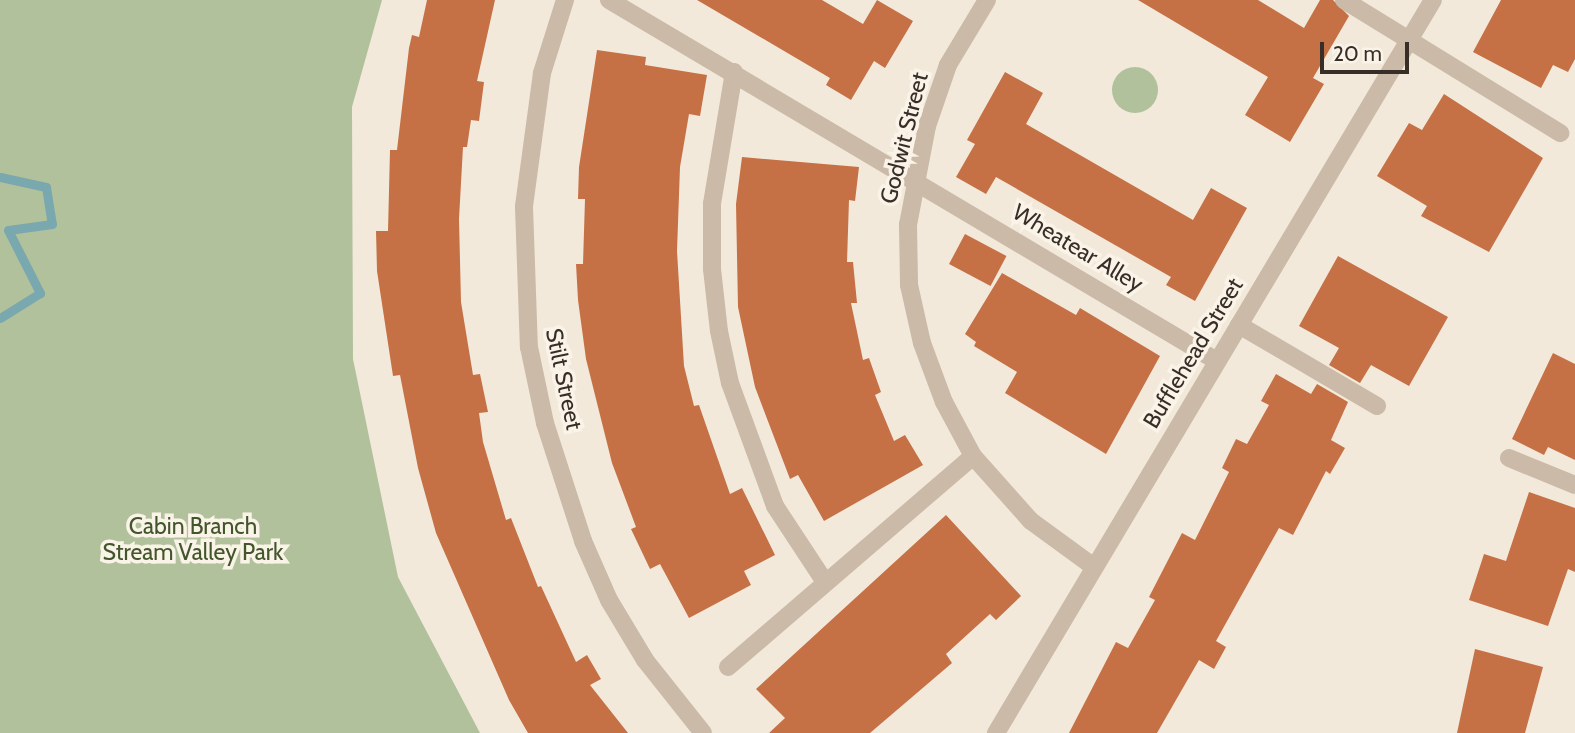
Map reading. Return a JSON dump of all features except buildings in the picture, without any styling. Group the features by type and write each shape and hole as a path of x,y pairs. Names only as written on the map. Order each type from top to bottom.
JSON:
{"street":[{"name":"Stilt Street","path":"565,0 542,74 524,207 529,347 545,423 583,541 609,600 645,660 703,733"},
{"name":"Wheatear Alley","path":"609,0 915,178 1215,360"},
{"name":"Godwit Street","path":"987,0 948,65 915,178 908,225 909,285 922,343 944,402 973,456 1031,521 1094,567"},
{"path":"1345,0 1560,133"},
{"name":"Bufflehead Street","path":"996,733 1215,360 1239,325 1433,0"},
{"path":"734,72 712,204 712,269 719,331 737,405 775,506 825,582"},
{"path":"1239,325 1377,406"},
{"path":"728,667 973,456"},
{"path":"1509,458 1575,485"}],"green space":[{"name":"Cabin Branch Stream Valley Park","path":"0,0 382,0 352,107 353,359 398,577 480,733 0,733"},
{"path":"1135,67 1152,73 1158,90 1152,107 1135,113 1118,107 1112,90 1118,73"}],"waterway":[{"path":"0,177 46,187 52,224 8,230 40,293 0,318"}]}
